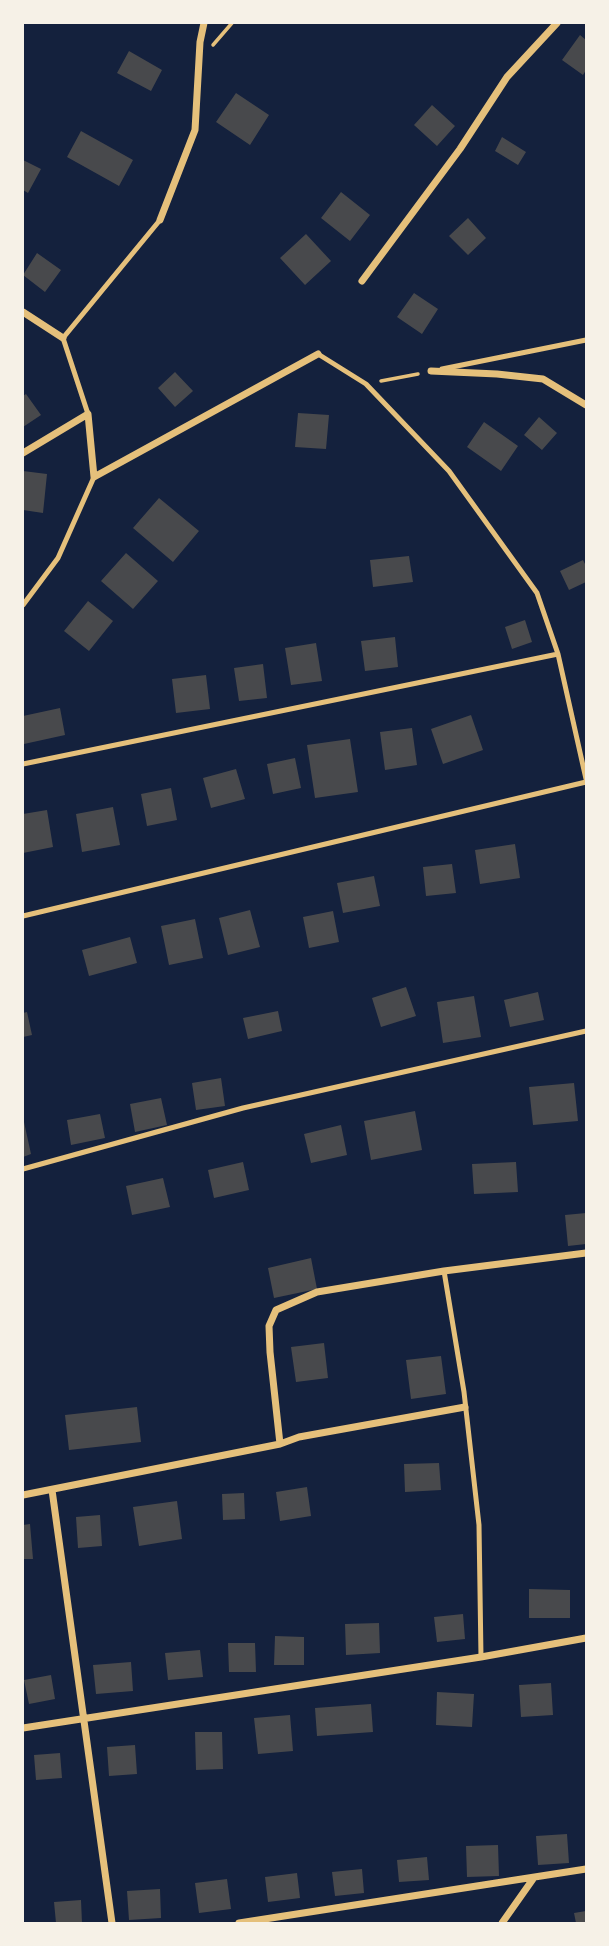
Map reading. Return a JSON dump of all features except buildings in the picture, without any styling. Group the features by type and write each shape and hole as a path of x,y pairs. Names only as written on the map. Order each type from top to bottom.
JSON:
{"street":[{"path":"160,220 195,130 200,41 204,23"},
{"path":"362,281 460,149 507,77 557,23"},
{"path":"23,312 63,338"},
{"path":"23,453 88,414 94,477 318,354"},
{"path":"431,371 543,379 586,405"},
{"path":"280,1444 269,1326 276,1310 317,1292 444,1271 586,1253"},
{"path":"23,1495 280,1444 299,1437 465,1407"},
{"path":"52,1490 112,1923"},
{"path":"23,1728 481,1657 586,1638"},
{"path":"239,1923 586,1869"},
{"path":"502,1923 533,1879"}],"lane":[{"path":"88,414 63,338 160,220"},
{"path":"431,371 586,340"},
{"path":"23,916 586,780 558,654 537,593 449,471 366,384 318,354"},
{"path":"23,605 58,558 94,477"},
{"path":"23,764 558,654"},
{"path":"23,1169 243,1108 586,1031"},
{"path":"444,1271 465,1407 479,1525 481,1657"}],"path":[{"path":"366,384 431,371"}]}
